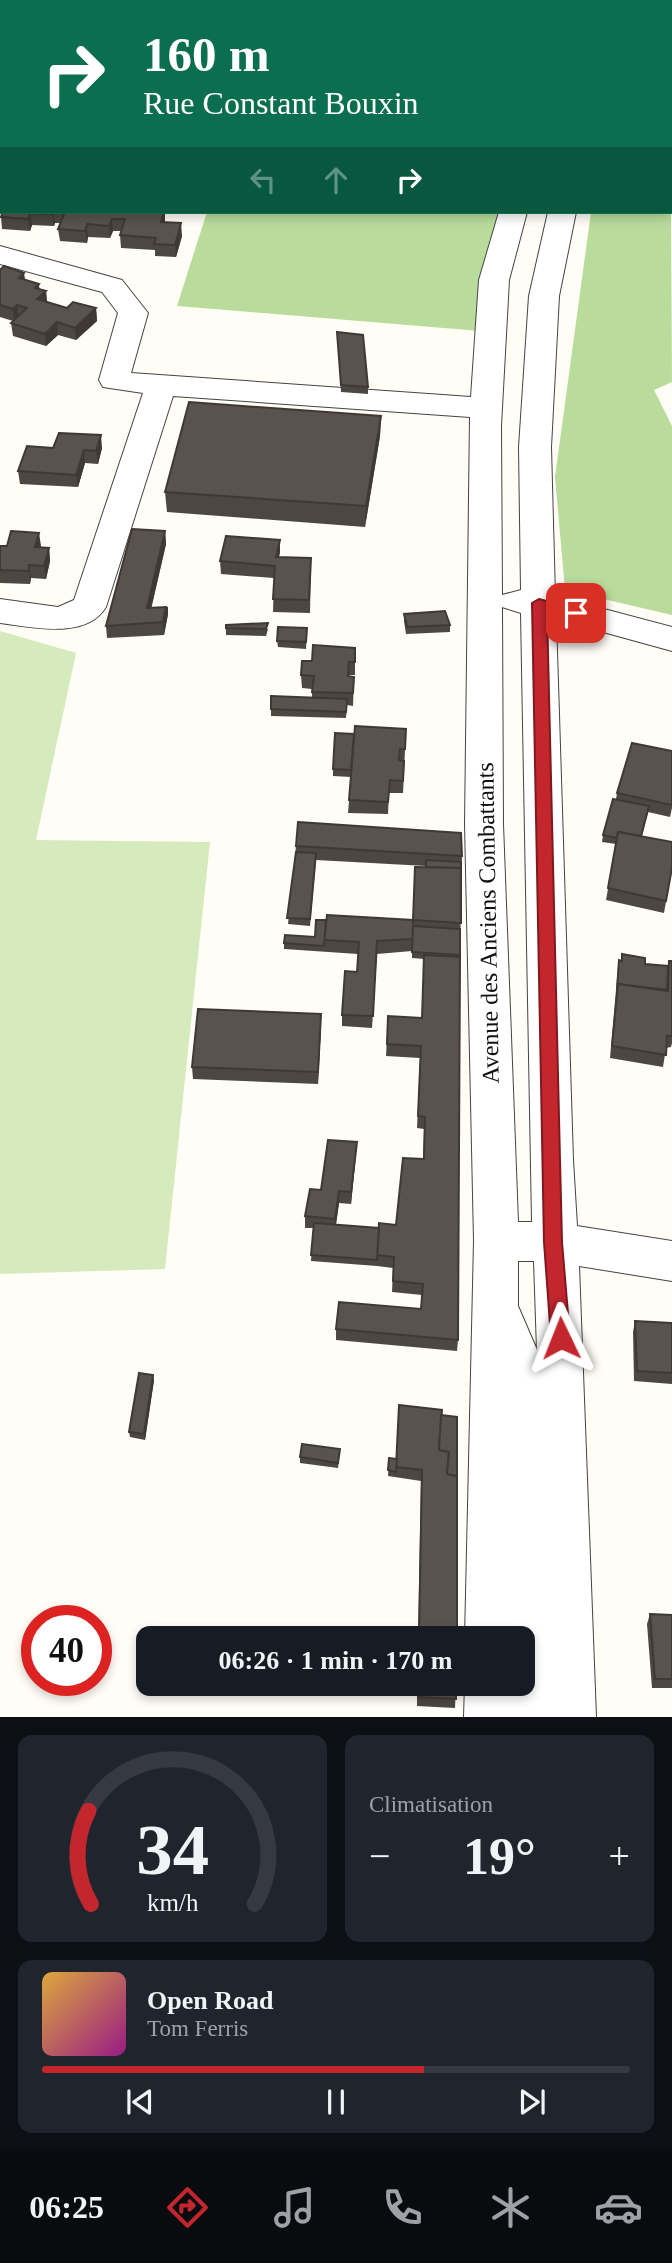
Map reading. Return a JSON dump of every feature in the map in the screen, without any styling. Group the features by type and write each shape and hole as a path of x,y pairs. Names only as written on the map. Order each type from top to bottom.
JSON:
{"street":[{"name":"Avenue des Anciens Combattants","path":"512,214 494,280 485,408 513,602"},
{"path":"541,214 530,262 513,381 513,602 527,1138 551,1160 553,1242 560,1311 570,1717"},
{"name":"Avenue des Anciens Combattants","path":"491,1626 496,1241 484,824 535,447 543,309 562,214"},
{"path":"0,255 113,286 133,313 114,380 161,386 485,408"},
{"path":"0,611 61,619 89,607 161,386"},
{"path":"513,602 672,639"},
{"path":"496,1241 553,1242 672,1261"},
{"path":"496,1308 530,1388 540,1717"},
{"path":"490,1717 491,1696"}],"green space":[{"path":"206,214 504,214 480,331 177,306"},
{"path":"591,214 671,214 672,382 654,390 672,426 672,615 565,590 555,477"},
{"path":"0,631 76,653 36,840 210,842 165,1269 0,1274"}],"building":[{"path":"2,214 30,214 28,219 1,217"},
{"path":"64,214 163,214 161,222 181,223 175,245 154,244 156,238 120,235 125,219 112,219 109,226 87,224 85,231 58,229"},
{"path":"4,266 24,273 19,278 39,284 35,288 46,291 37,299 67,308 73,302 96,308 75,328 57,322 45,334 11,323 27,308 17,305 13,309 0,305 0,270"},
{"path":"337,332 363,335 368,387 341,385"},
{"path":"189,402 381,416 366,506 165,492"},
{"path":"59,433 101,435 96,451 84,450 76,475 18,471 27,446 53,448"},
{"path":"132,529 165,531 147,608 166,607 163,622 106,626"},
{"path":"11,531 39,533 35,547 49,548 44,566 29,565 29,571 0,570 0,546 7,546"},
{"path":"226,536 280,540 276,557 311,558 309,600 273,599 275,566 220,561"},
{"path":"445,611 450,625 407,627 404,614"},
{"path":"268,623 266,629 226,628 226,625"},
{"path":"278,627 307,628 306,642 277,641"},
{"path":"313,645 355,648 355,662 349,662 348,676 354,677 353,693 312,692 314,676 301,675 302,661 312,661"},
{"path":"271,696 347,699 346,712 271,709"},
{"path":"355,726 406,729 405,749 400,749 399,760 404,761 403,781 390,780 388,802 349,800"},
{"path":"335,733 354,734 351,770 333,769"},
{"path":"632,743 672,751 672,805 617,793"},
{"path":"613,799 649,806 641,836 618,832 617,838 603,835"},
{"path":"298,822 461,833 462,856 296,846"},
{"path":"618,832 672,842 672,868 666,901 608,888"},
{"path":"296,852 316,853 310,919 287,918"},
{"path":"426,860 461,862 461,868 426,867"},
{"path":"415,867 461,868 461,923 413,920"},
{"path":"327,915 413,920 413,939 377,941 373,1016 342,1015 345,971 357,972 359,942 324,940"},
{"path":"316,920 326,920 324,946 284,943 285,935 315,937"},
{"path":"413,926 460,929 460,955 412,952"},
{"path":"622,954 645,958 645,964 668,966 667,990 618,984 617,990 619,960 622,961"},
{"path":"424,955 460,957 458,1340 336,1329 339,1302 421,1309 423,1284 393,1281 394,1257 377,1255 379,1223 396,1225 403,1158 424,1159 425,1117 418,1116 421,1046 387,1044 388,1016 422,1018"},
{"path":"669,961 672,961 672,1036 667,1036 666,1055 612,1046 618,984 668,991"},
{"path":"198,1009 321,1014 318,1072 192,1067"},
{"path":"328,1140 357,1142 351,1192 339,1191 335,1219 305,1216 310,1189 321,1190"},
{"path":"314,1223 379,1228 377,1260 311,1255"},
{"path":"635,1321 672,1323 672,1373 637,1371"},
{"path":"139,1373 153,1375 144,1434 129,1432"},
{"path":"399,1405 442,1410 439,1450 449,1452 447,1474 457,1476 457,1626 419,1626 422,1470 396,1467"},
{"path":"441,1415 457,1417 457,1476 447,1474 449,1452 439,1450"},
{"path":"302,1444 340,1449 338,1463 300,1457"},
{"path":"389,1458 397,1459 396,1472 388,1470"},
{"path":"650,1614 672,1615 672,1679 655,1679"},
{"path":"456,1696 456,1699 418,1697"}],"route":[{"path":"561,1338 553,1242 539,603 576,613"}]}
